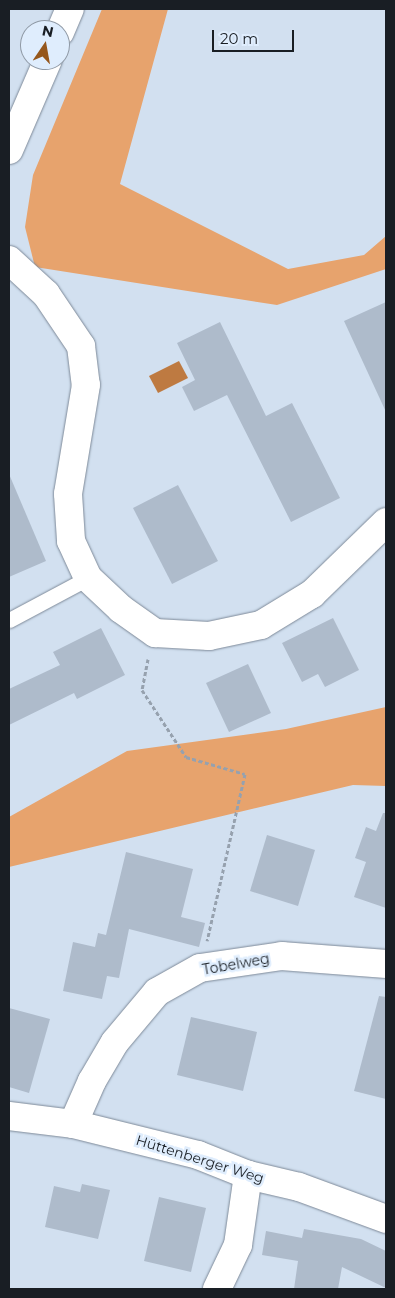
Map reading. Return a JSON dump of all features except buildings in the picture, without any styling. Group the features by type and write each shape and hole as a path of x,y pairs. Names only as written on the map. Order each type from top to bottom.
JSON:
{"street":[{"path":"9,150 44,70"},
{"path":"9,260 46,294 81,346 86,385 68,494 71,541 88,578 121,609 155,633 208,636 261,625 312,594 386,522"},
{"name":"Tobelweg","path":"73,1124 92,1081 115,1042 157,992 200,968 282,956 386,964"},
{"name":"Hüttenberger Weg","path":"9,1116 73,1124 198,1155 248,1175 299,1187 386,1219"},
{"path":"217,1289 238,1245 248,1175"}],"lane":[{"path":"9,620 88,578"}],"path":[{"path":"155,633 142,690 186,757 245,774 200,968"}],"shaded area":[{"path":"102,9 168,9 120,184 288,269 364,255 386,236 386,269 277,305 35,267 25,227 33,175"},
{"path":"179,361 188,378 158,393 149,376"},
{"path":"386,707 386,786 353,785 9,867 9,817 127,751 286,729"}]}
